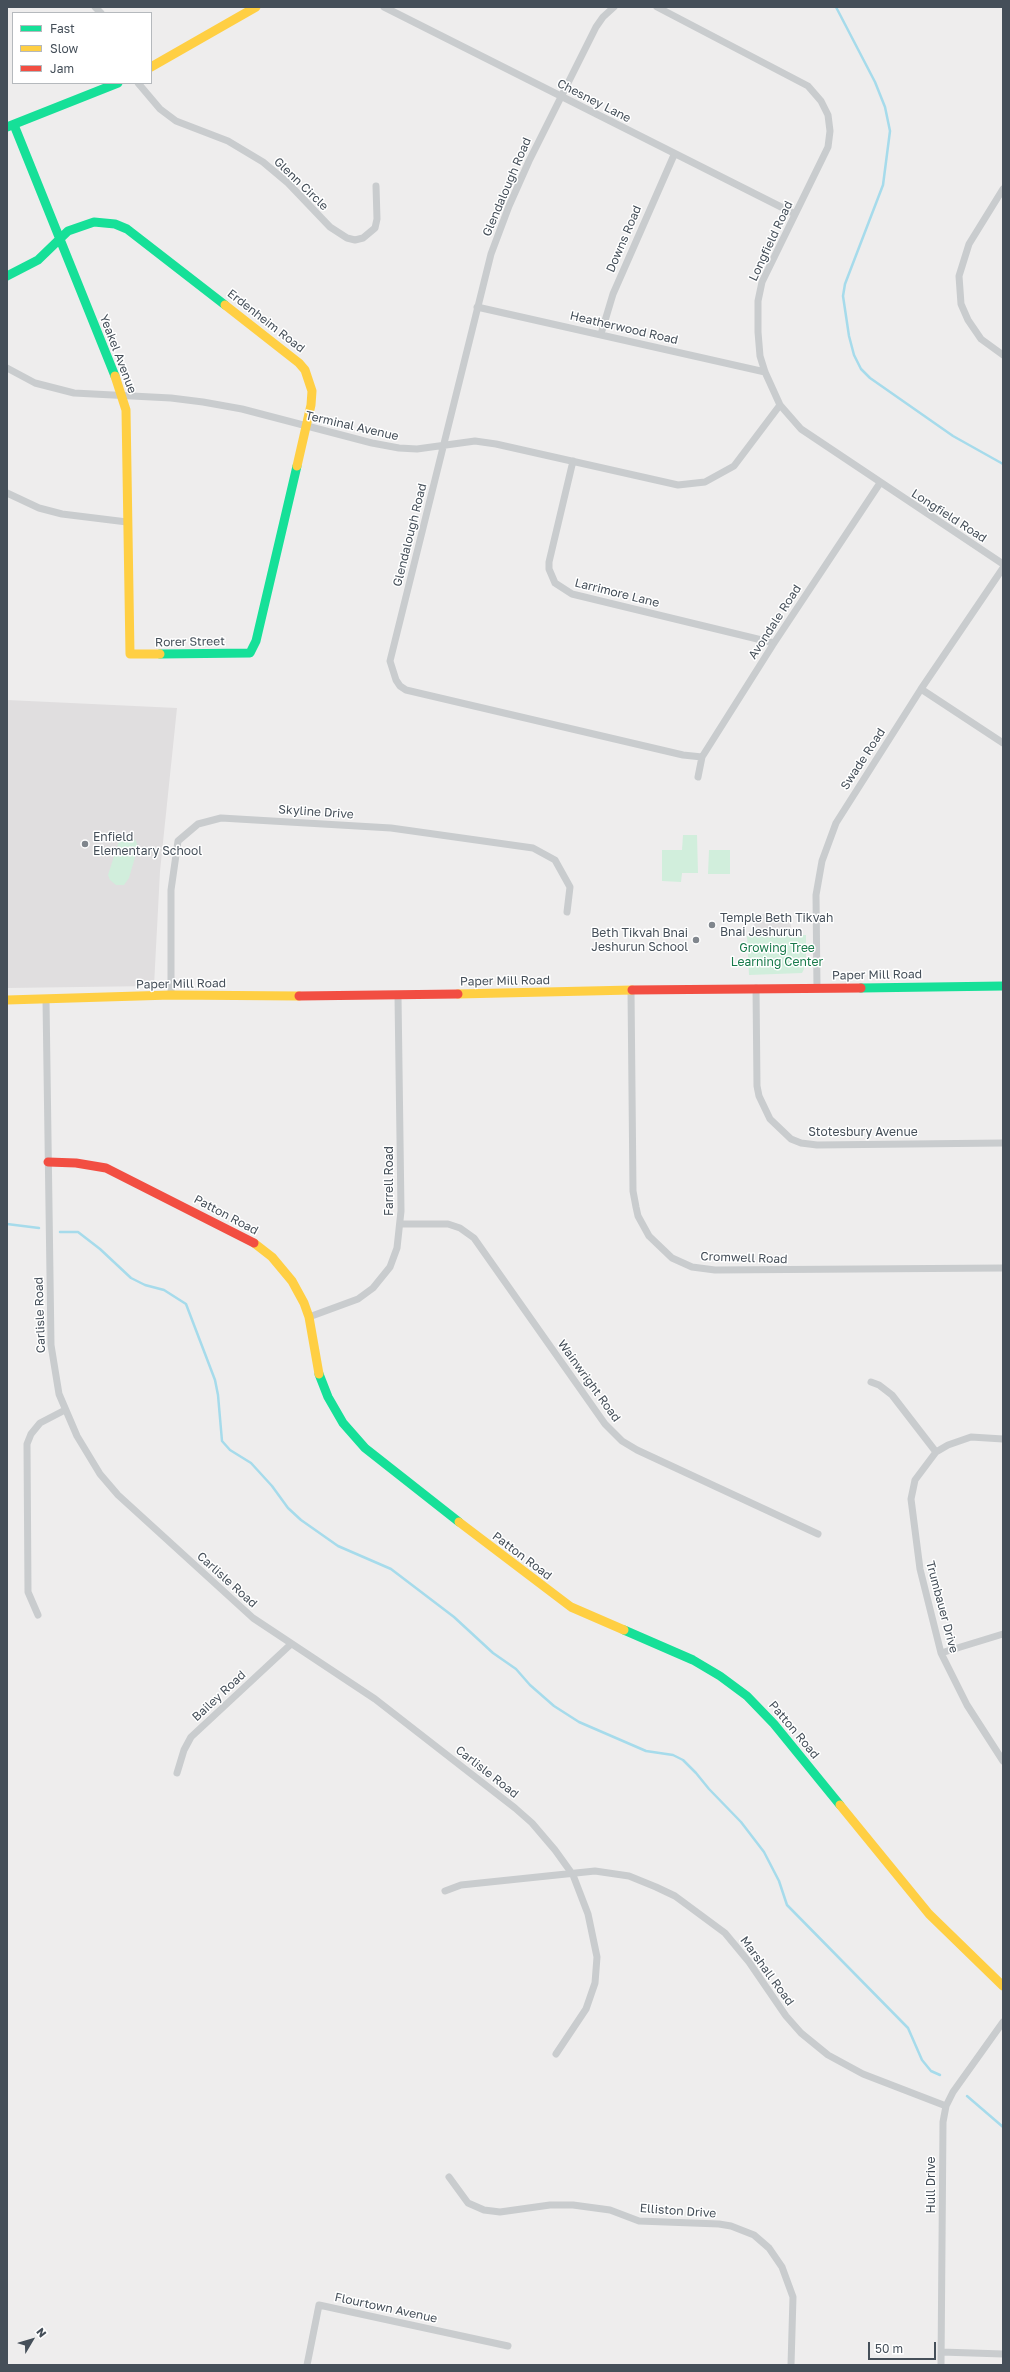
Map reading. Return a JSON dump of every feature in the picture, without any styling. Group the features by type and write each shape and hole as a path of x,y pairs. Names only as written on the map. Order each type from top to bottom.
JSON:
{"street":[{"path":"152,67 256,7"},
{"name":"Chesney Lane","path":"384,7 795,214"},
{"path":"562,97 596,27 603,17 614,7"},
{"name":"Longfield Road","path":"657,7 808,86 821,101 828,115 830,138 825,154 762,282 758,302 758,332 765,372 780,405 802,429 880,483 1003,564"},
{"path":"10,126 115,84"},
{"name":"Glenn Circle","path":"139,84 160,109 176,121 228,141 263,162 288,183 330,227 347,238 355,240 363,238 374,228 377,219 376,186"},
{"name":"Glendalough Road","path":"562,97 529,161 509,206 491,254 390,661 392,672 400,686 406,690 652,748 702,757"},
{"name":"Yeakel Avenue","path":"10,126 59,238 123,396 126,410 130,654"},
{"name":"Downs Road","path":"601,334 613,294 674,154"},
{"path":"1003,189 969,244 961,265 959,285 964,312 974,331 981,340 1003,355"},
{"name":"Erdenheim Road","path":"7,276 38,260 59,238 68,231 94,222 104,222 127,229 300,363 308,377 312,391 311,405 256,641 250,653"},
{"name":"Heatherwood Road","path":"477,307 765,372"},
{"name":"Terminal Avenue","path":"7,368 35,383 52,389 74,393 171,398 203,402 242,409 305,426 399,448 417,449 475,441 496,444 678,485 705,482 734,466 780,405"},
{"name":"Larrimore Lane","path":"573,461 549,562 549,569 555,583 572,594 774,643"},
{"name":"Avondale Road","path":"698,777 702,757 774,643 880,483"},
{"path":"7,493 34,506 62,514 127,522"},
{"name":"Swade Road","path":"817,988 816,895 822,861 836,823 921,689 1003,568"},
{"name":"Rorer Street","path":"130,654 250,653"},
{"path":"921,689 1003,743"},
{"name":"Skyline Drive","path":"171,995 171,890 178,841 198,824 221,818 391,828 533,848 555,860 570,887 567,912"},
{"name":"Paper Mill Road","path":"7,1000 171,995 398,996 631,990 1003,986"},
{"name":"Stotesbury Avenue","path":"756,988 756,1086 770,1119 791,1139 801,1143 817,1145 1003,1143"},
{"name":"Cromwell Road","path":"631,990 633,1191 638,1216 649,1236 672,1258 692,1267 715,1270 1003,1268"},
{"name":"Farrell Road","path":"309,1317 352,1302 373,1288 392,1260 400,1224 398,996"},
{"name":"Carlisle Road","path":"46,1000 51,1345 54,1371 65,1410 87,1454 118,1495 253,1618 290,1645 375,1699 515,1808 545,1838 573,1875 594,1939 596,1974 584,2013 556,2054"},
{"name":"Patton Road","path":"48,1162 76,1163 106,1168 252,1241 272,1257 298,1290 309,1317 316,1361 326,1391 343,1423 365,1448 446,1513 571,1607 693,1660 720,1676 747,1696 774,1724 929,1914 954,1940 1003,1986"},
{"name":"Wainwright Road","path":"400,1224 448,1224 460,1228 474,1238 605,1424 622,1441 637,1450 818,1534"},
{"path":"871,1382 879,1385 892,1395 936,1452 948,1444 971,1437 1003,1439"},
{"path":"38,1615 28,1592 27,1444 31,1434 40,1423 65,1410"},
{"name":"Trumbauer Drive","path":"936,1452 915,1480 910,1499 920,1570 941,1653 967,1705 1003,1760"},
{"path":"941,1653 1003,1634"},
{"name":"Bailey Road","path":"177,1772 184,1750 191,1737 290,1645"},
{"name":"Marshall Road","path":"445,1891 460,1885 573,1875 595,1871 629,1876 675,1896 706,1917 725,1933 749,1962 786,2016 801,2033 828,2055 863,2074 946,2106"},
{"name":"Hull Drive","path":"941,2365 942,2141 946,2106 953,2092 1003,2022"},
{"name":"Elliston Drive","path":"449,2177 468,2203 491,2211 500,2212 550,2205 573,2205 610,2210 639,2221 719,2224 731,2226 754,2235 769,2248 782,2267 793,2297 791,2365"},
{"name":"Flourtown Avenue","path":"307,2365 319,2305 508,2346"},
{"path":"941,2352 1003,2354"}],"shaded area":[{"name":"Enfield Elementary School","path":"7,700 177,708 160,871 154,986 7,988"},
{"name":"Growing Tree Learning Center","path":"754,914 790,914 791,928 786,929 786,935 754,936"}],"green space":[{"path":"683,835 697,835 698,873 682,873 681,882 662,881 662,850 682,850"},
{"path":"125,836 132,837 136,841 138,847 129,878 124,885 116,885 110,880 108,875 120,838"},
{"path":"709,850 730,850 730,874 708,874"},
{"name":"Growing Tree Learning Center","path":"806,935 806,965 802,973 749,975 747,936"}],"waterway":[{"path":"836,7 875,82 885,107 890,131 883,185 845,284 843,296 849,336 854,355 861,369 870,378 953,436 1003,464"},
{"path":"7,1224 39,1228"},
{"path":"60,1232 78,1232 100,1249 131,1278 145,1285 164,1290 186,1304 215,1380 218,1395 222,1441 230,1450 251,1463 272,1486 288,1508 301,1520 338,1546 391,1569 454,1617 493,1653 516,1669 530,1685 554,1706 579,1722 646,1751 673,1755 683,1760 741,1822 764,1852 779,1881 787,1905 908,2028 922,2060 931,2071 940,2075"},
{"path":"967,2096 1003,2127"}],"traffic: fast":[{"path":"7,127 115,84"},
{"path":"14,125 115,376"},
{"path":"7,276 38,260 68,231 94,222 115,224 127,229 225,305"},
{"path":"160,654 250,653 256,641 297,466"},
{"path":"861,988 1003,986"},
{"path":"319,1374 328,1397 343,1423 365,1448 459,1522"},
{"path":"624,1630 693,1660 720,1676 747,1696 774,1724 840,1805"}],"traffic: slow":[{"path":"152,66 256,7"},
{"path":"225,305 299,363 305,370 312,391 311,405 297,466"},
{"path":"115,376 126,410 130,654 160,654"},
{"path":"458,994 632,990"},
{"path":"7,1000 171,995 299,996"},
{"path":"254,1243 272,1257 292,1281 304,1303 309,1317 319,1374"},
{"path":"459,1522 571,1607 624,1630"},
{"path":"840,1805 929,1914 1003,1986"}],"traffic: jam":[{"path":"632,990 861,988"},
{"path":"299,996 458,994"},
{"path":"48,1162 76,1163 106,1168 254,1243"}],"place":[{"name":"Enfield Elementary School","path":"85,844"},
{"name":"Temple Beth Tikvah Bnai Jeshurun","path":"712,925"},
{"name":"Beth Tikvah Bnai Jeshurun School","path":"696,940"}]}
